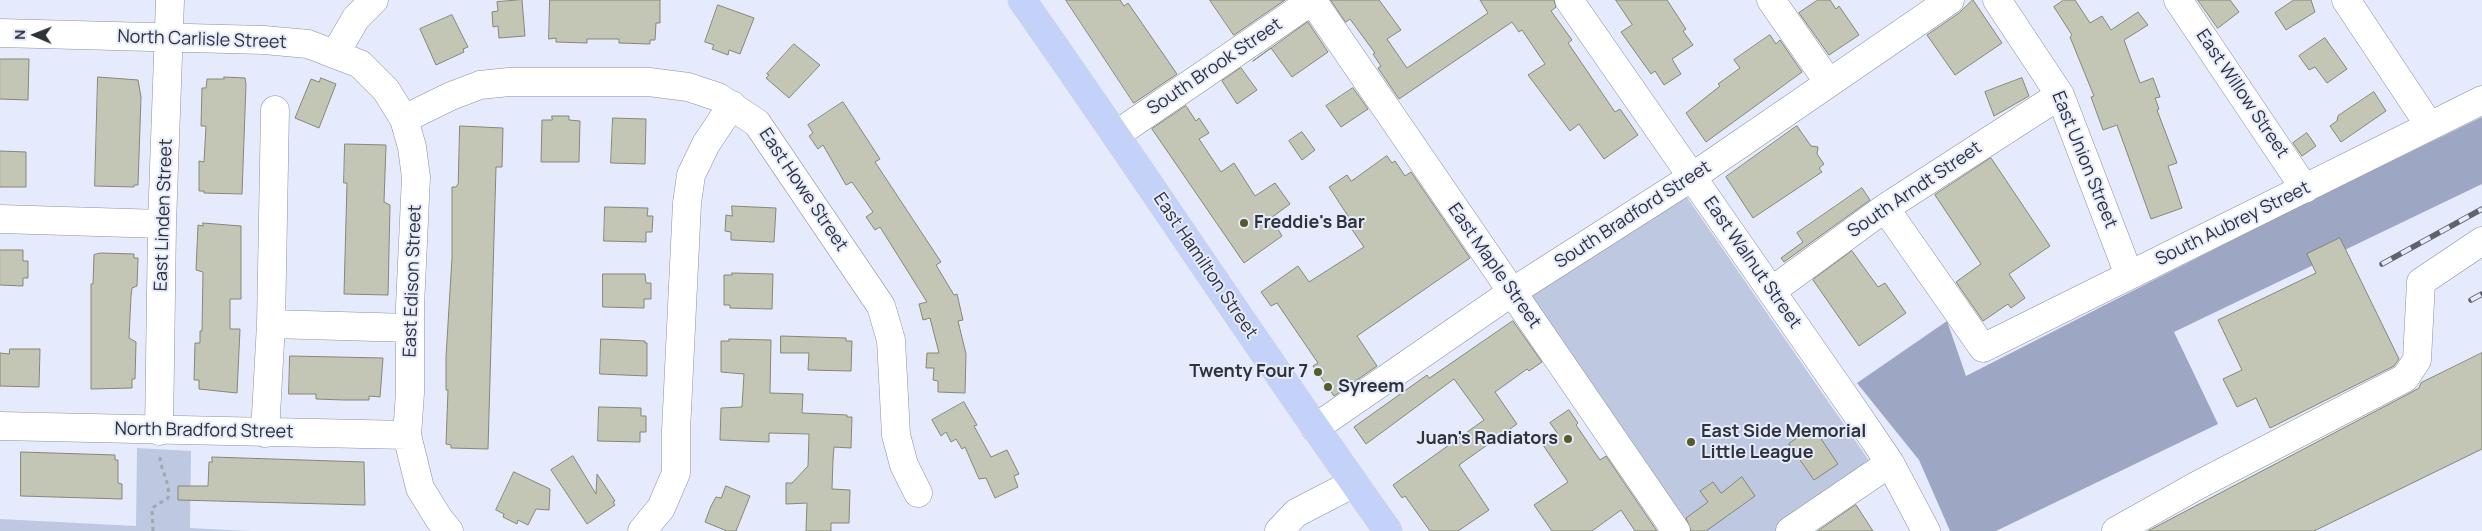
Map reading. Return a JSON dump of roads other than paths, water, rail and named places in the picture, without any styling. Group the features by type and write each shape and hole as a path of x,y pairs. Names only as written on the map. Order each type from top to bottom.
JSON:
{"main road":[{"name":"East Hamilton Street","path":"1022,0 1117,134 1315,428 1388,531"}],"street":[{"name":"East Linden Street","path":"160,438 162,224 170,0"},
{"path":"335,54 356,18 374,0"},
{"name":"South Brook Street","path":"1117,134 1312,0"},
{"name":"East Maple Street","path":"1312,0 1676,531"},
{"name":"East Walnut Street","path":"1569,0 1772,290 1890,463 1926,531"},
{"path":"1771,0 1829,83"},
{"name":"South Bradford Street","path":"1315,428 1512,292 1692,177 1950,0"},
{"name":"East Union Street","path":"1997,0 2060,94 2129,275"},
{"name":"East Willow Street","path":"2178,0 2305,189"},
{"path":"2346,0 2429,125"},
{"name":"North Carlisle Street","path":"0,33 169,39 264,40 308,44 335,54"},
{"name":"East Edison Street","path":"335,54 360,64 386,90 404,119 412,147 416,177 410,328 410,393 407,435 420,488 439,519 449,531"},
{"name":"East Howe Street","path":"404,119 451,96 480,85 509,82 649,82 688,87 718,97 732,105 757,124 881,306 891,340 896,435 904,465 918,493"},
{"name":"South Arndt Street","path":"1772,290 1885,208 2060,94"},
{"name":"South Aubrey Street","path":"1885,208 1983,348 2482,100"},
{"path":"642,531 662,508 676,473 676,431 686,213 691,176 706,144 732,105"},
{"path":"265,433 272,324 274,110"},
{"path":"0,219 162,224"},
{"path":"2116,531 2198,485 2405,378 2417,360 2421,282 2482,241"},
{"path":"272,324 410,328"},
{"name":"North Bradford Street","path":"0,426 160,438 265,433 407,435"},
{"path":"1790,531 1890,463"},
{"path":"1279,531 1296,513 1354,483"}],"railway":[{"path":"2382,264 2482,209"},
{"path":"2471,300 2482,294"}],"place":[{"name":"Freddie's Bar","path":"1244,223"},
{"name":"Twenty Four 7","path":"1318,372"},
{"name":"Syreem","path":"1328,387"},
{"name":"Juan's Radiators","path":"1568,439"},
{"name":"East Side Memorial Little League","path":"1691,442"}]}
